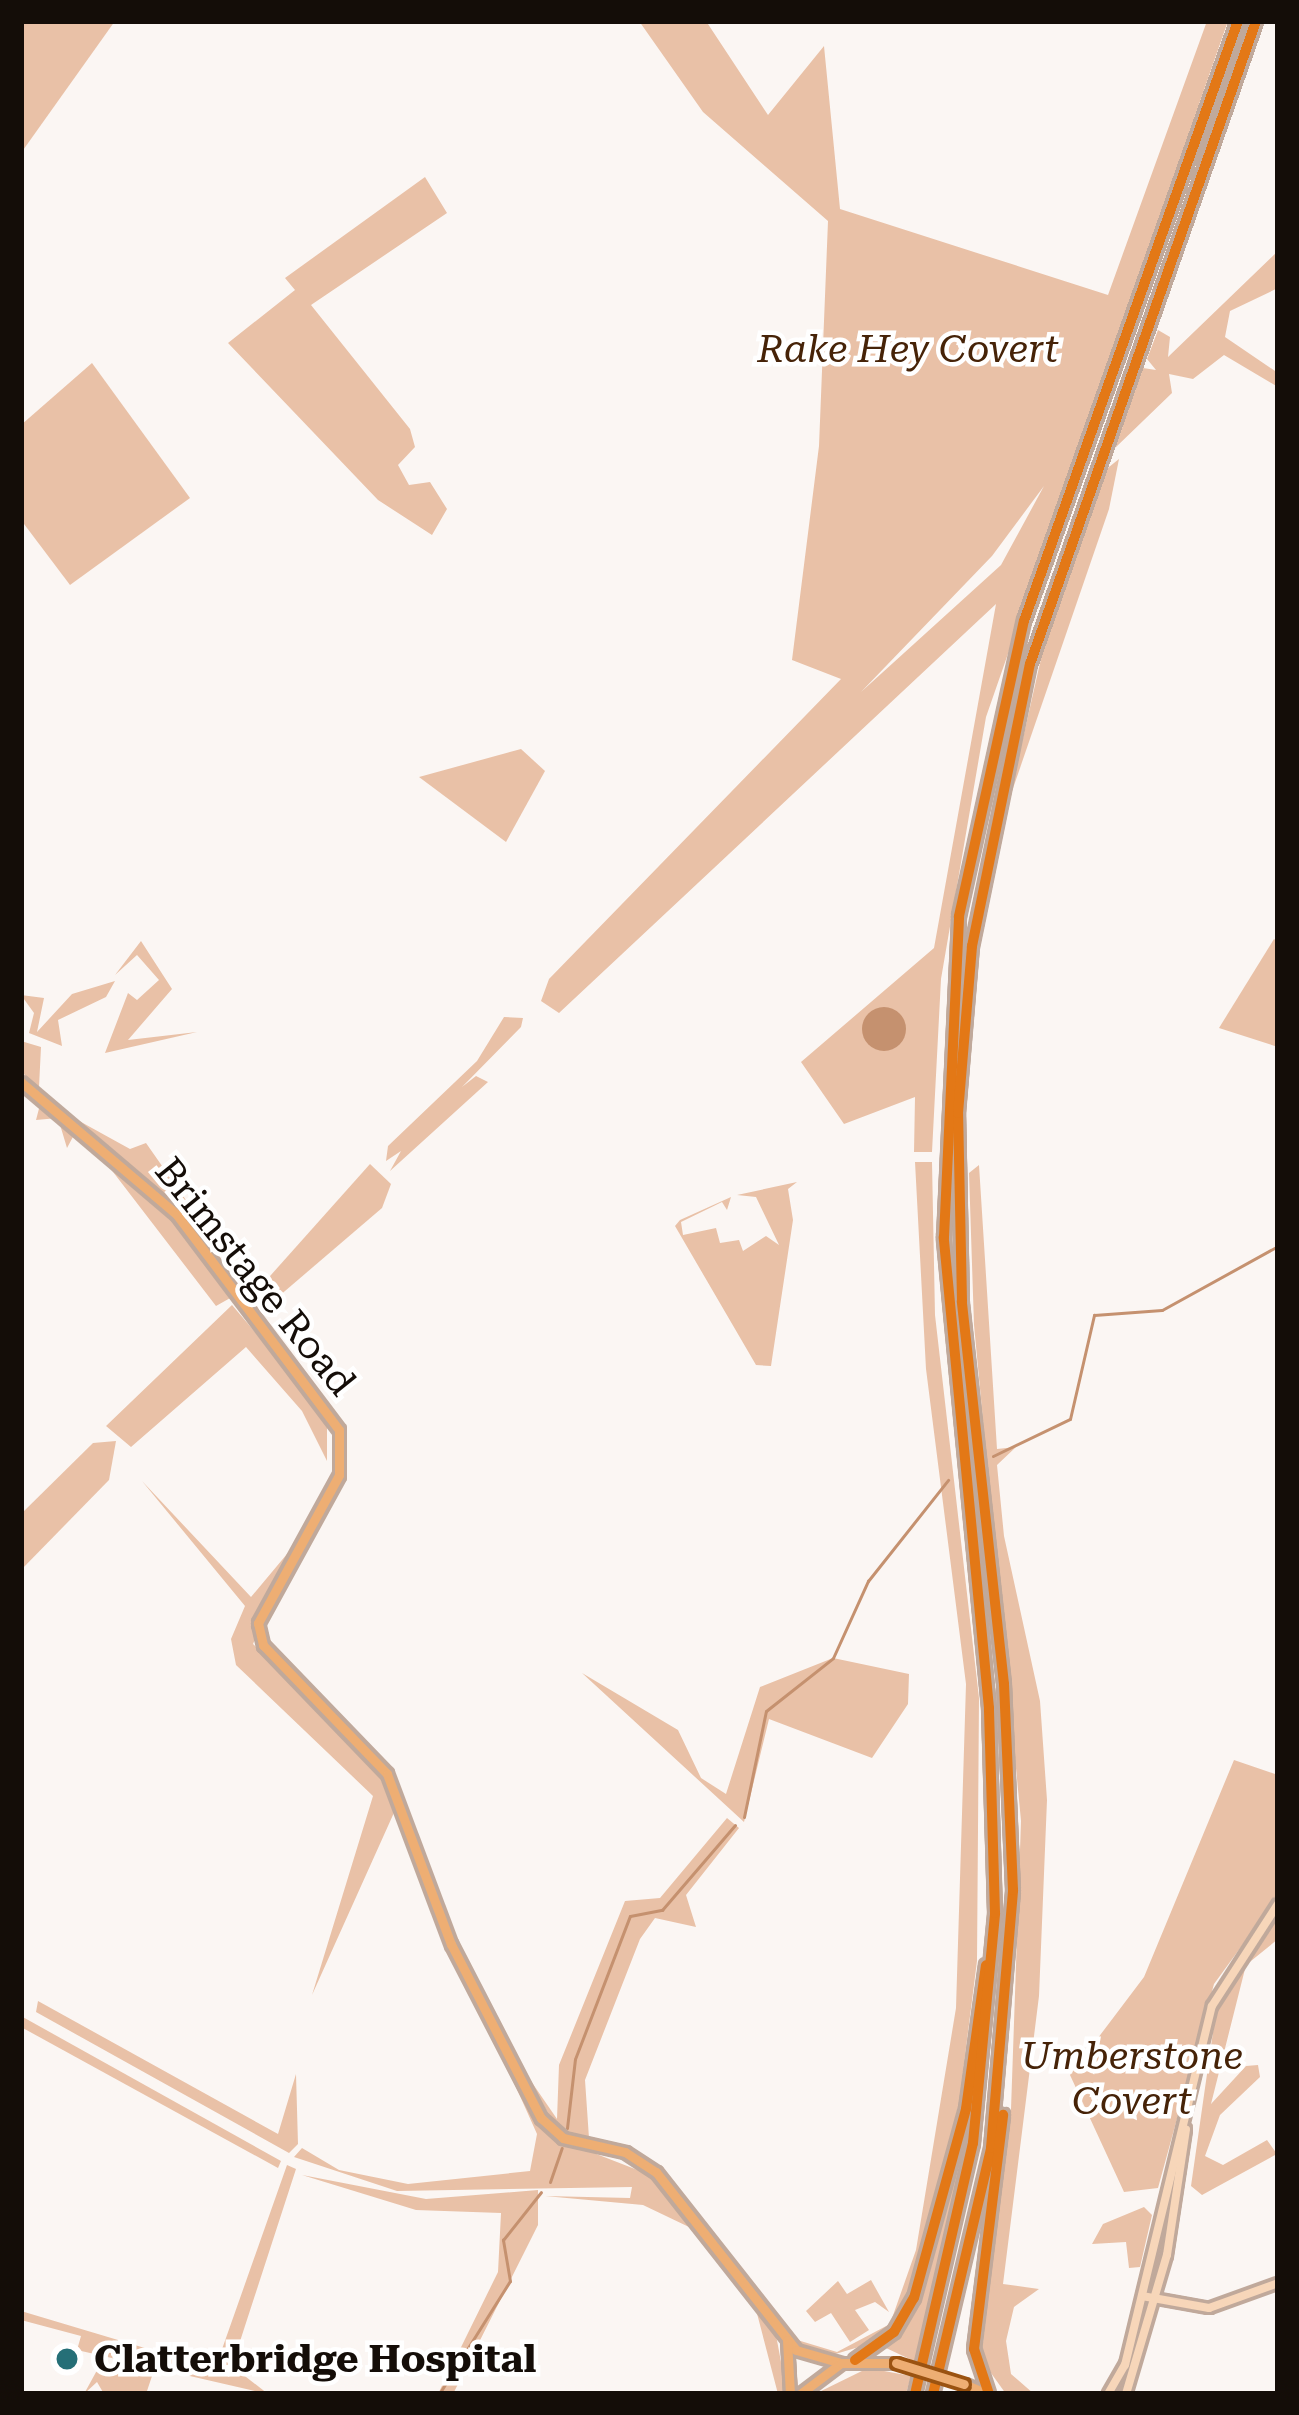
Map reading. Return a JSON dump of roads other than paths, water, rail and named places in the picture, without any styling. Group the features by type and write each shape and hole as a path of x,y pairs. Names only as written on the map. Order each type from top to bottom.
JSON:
{"highway":[{"path":"915,2394 973,2143 995,1913 989,1708 943,1178 959,916 1006,681 1238,21"},
{"path":"988,2394 974,2349 1005,2028 1012,1778 958,1146 988,839 1030,664 1256,21"},
{"path":"855,2360 894,2332 914,2298 966,2109 995,1913"},
{"path":"933,2394 977,2225 1005,2028"}],"main road":[{"name":"Brimstage Road","path":"21,1082 176,1215 339,1430 338,1475 258,1623 263,1645 387,1774 451,1944 541,2118 563,2138 625,2152 656,2172 787,2340 841,2363"},
{"path":"1108,2394 1142,2296 1222,1978 1278,1904"},
{"path":"1126,2394 1155,2301 1186,2127"},
{"path":"1142,2296 1209,2308 1278,2283"},
{"path":"787,2340 790,2394"},
{"path":"800,2394 841,2363 855,2360 896,2363 988,2394"}],"waterway":[{"path":"993,1456 1070,1419 1094,1315 1162,1310 1278,1246"},
{"path":"744,1817 766,1711 833,1658 868,1581 948,1480"},
{"path":"567,2128 575,2059 630,1916 662,1910 735,1825"},
{"path":"550,2182 562,2148"},
{"path":"439,2394 510,2281 503,2240 541,2192"}],"place":[{"name":"Clatterbridge Hospital","path":"67,2359"}],"park label":[{"name":"Rake Hey Covert","path":"908,349"},
{"name":"Umberstone Covert","path":"1132,2080"}]}
